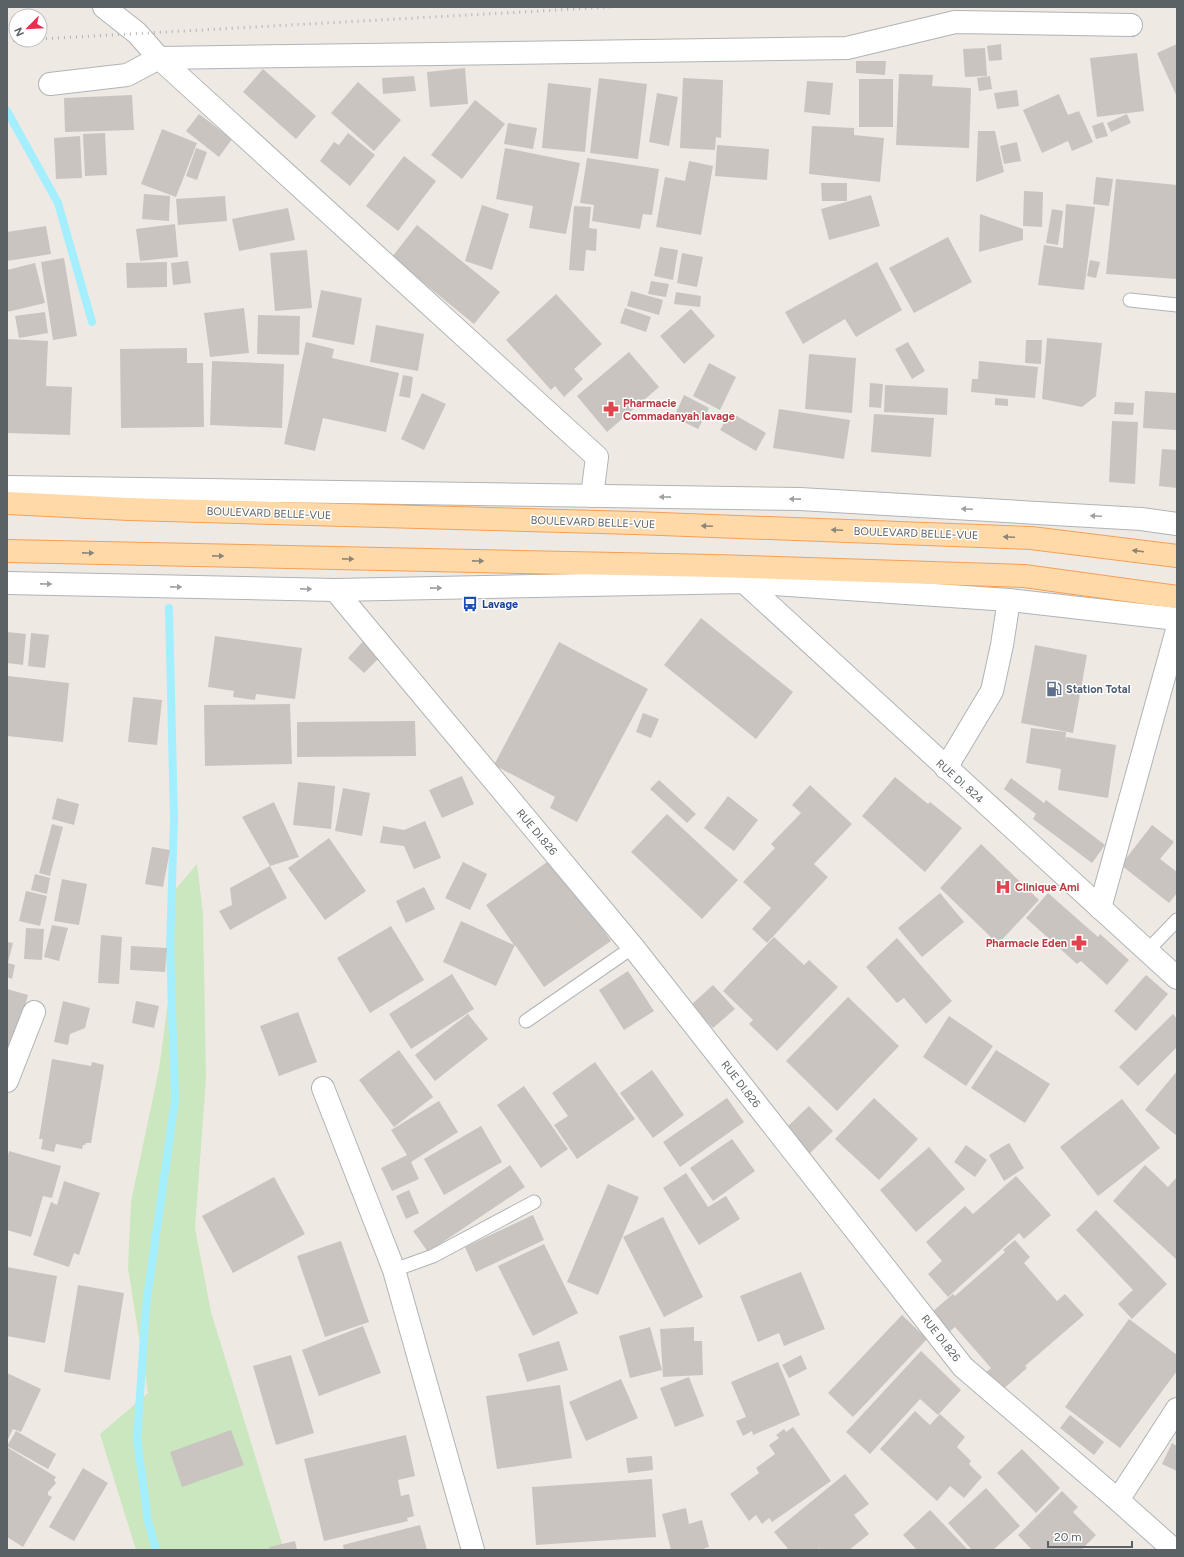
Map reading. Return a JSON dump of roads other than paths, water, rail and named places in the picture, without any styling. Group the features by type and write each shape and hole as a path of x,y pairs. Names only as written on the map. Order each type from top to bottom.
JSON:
{"main road":[{"name":"BOULEVARD BELLE-VUE","path":"7,503 129,509 635,523 1031,538 1177,556"},
{"path":"7,551 714,566 1024,576 1177,597"}],"street":[{"path":"104,7 137,33 159,58 598,457 592,496"},
{"path":"50,84 127,75 159,58 847,48 955,22 1131,25"},
{"name":"BOULEVARD BELLE-VUE","path":"7,487 800,499 1141,519 1177,524"},
{"path":"7,583 335,590 744,582 1009,600 1177,619"},
{"name":"RUE DI. 824","path":"744,582 1177,978"},
{"name":"RUE DI.826","path":"335,590 633,947 963,1367 1174,1550"},
{"path":"946,768 992,691 1002,645 1009,600"},
{"path":"1100,908 1177,630"},
{"path":"7,1081 34,1012"},
{"path":"323,1088 394,1270 473,1550"},
{"path":"1118,1500 1177,1409"}],"lane":[{"path":"1130,300 1177,305"},
{"path":"1147,951 1177,920"},
{"path":"526,1021 633,947"},
{"path":"394,1270 433,1256 534,1202"}],"waterway":[{"path":"7,111 58,203 92,322"},
{"path":"156,1550 148,1521 137,1439 146,1306 175,1100 170,947 174,820 169,608"}],"railway":[{"path":"48,39 611,7"}],"place":[{"name":"Pharmacie Commadanyah lavage","path":"611,409"},
{"name":"Lavage","path":"470,604"},
{"name":"Station Total","path":"1054,689"},
{"name":"Clinique Ami","path":"1003,887"},
{"name":"Pharmacie Eden","path":"1079,943"}]}
